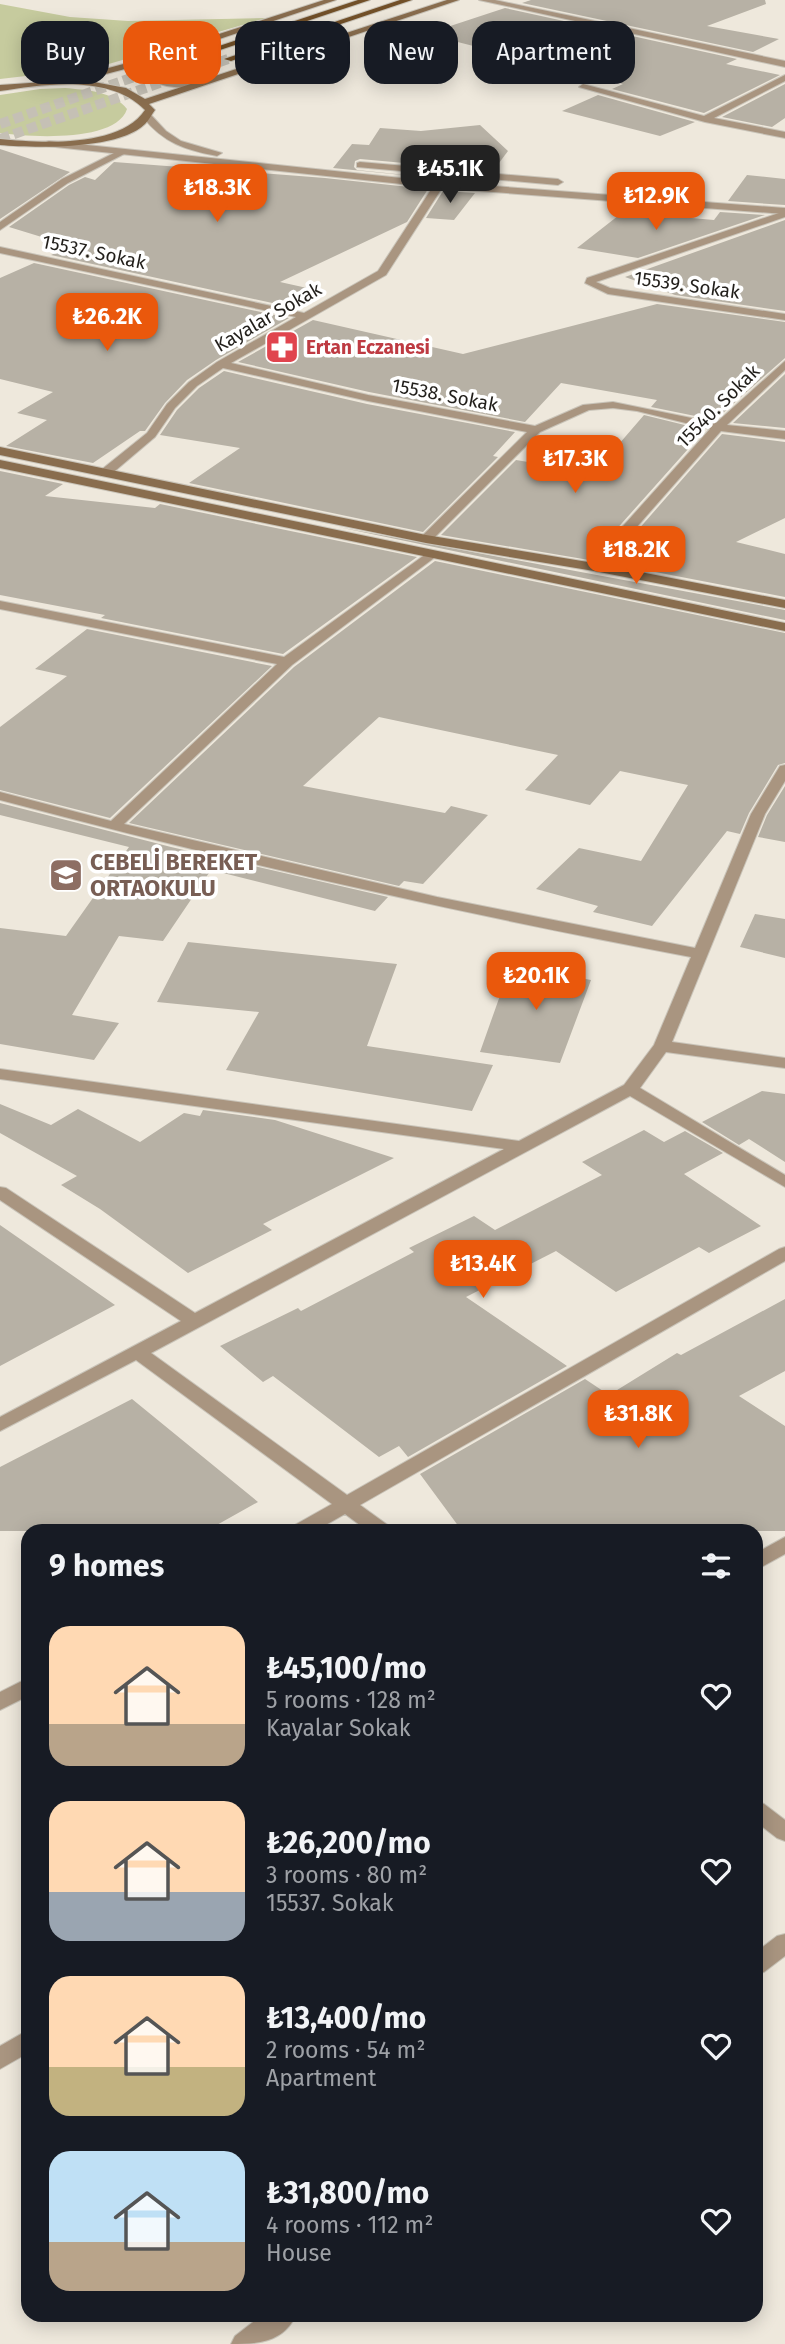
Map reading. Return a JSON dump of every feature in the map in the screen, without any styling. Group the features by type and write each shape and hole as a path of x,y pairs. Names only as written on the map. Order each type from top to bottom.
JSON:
{"main road":[{"path":"221,36 332,0"},
{"path":"221,47 366,0"},
{"path":"228,59 408,0"},
{"path":"221,77 455,0"},
{"path":"0,87 40,84"},
{"path":"0,144 79,142 117,135 148,117 150,110 145,102 131,93 70,84"},
{"path":"145,102 200,84"},
{"path":"0,450 426,539 689,584 785,604"},
{"path":"0,464 785,627"},
{"path":"102,487 105,473"},
{"path":"426,539 430,555"},
{"path":"680,605 689,584"}],"street":[{"path":"483,0 785,64"},
{"path":"767,60 785,52"},
{"path":"705,119 785,78"},
{"path":"583,88 705,119 785,135"},
{"path":"148,117 162,135 180,145 226,155 567,183"},
{"path":"49,144 439,185 785,213"},
{"path":"0,227 65,181 121,153"},
{"name":"Kayalar Sokak","path":"105,473 151,435 171,406 193,384 221,364 382,273 439,185"},
{"path":"608,186 785,201"},
{"name":"15539. Sokak","path":"785,213 592,280 590,283 608,291 785,317"},
{"name":"15537. Sokak","path":"0,250 305,316"},
{"name":"15538. Sokak","path":"221,364 368,398 536,430"},
{"name":"15540. Sokak","path":"594,567 718,427 785,364"},
{"path":"426,539 536,430 587,407 613,405 637,408 718,427 785,435"},
{"path":"113,827 287,662 430,555"},
{"path":"0,605 287,662"},
{"path":"0,1425 630,1089 662,1046 758,814 785,769"},
{"path":"0,796 113,827 520,920 701,954"},
{"path":"662,1046 785,1063"},
{"path":"0,1074 524,1147"},
{"path":"630,1089 785,1182"},
{"path":"0,1192 195,1322"},
{"path":"312,1524 785,1253"},
{"path":"136,1351 372,1524"},
{"path":"763,1558 785,1544"},
{"path":"0,1702 21,1690"},
{"path":"763,1815 785,1832"},
{"path":"763,1960 785,1943"},
{"path":"0,2059 21,2045"},
{"path":"244,2344 273,2322"}],"green space":[{"path":"0,4 70,17 128,21 123,21 123,60 109,64 109,21 21,21 21,77 0,79"},
{"path":"266,18 235,21 235,27 221,31 221,21 128,21"},
{"path":"65,88 107,95 127,109 120,120 89,133 30,136 0,133 0,95"}],"building":[{"path":"531,0 765,0 766,4 707,26 779,39 753,52 635,27 635,21 607,21 522,3"},
{"path":"505,8 564,21 472,21 472,46 458,42 458,23"},
{"path":"635,37 737,59 726,64 780,75 704,113 612,89 623,84 635,84"},
{"path":"785,84 785,118 772,127 722,117"},
{"path":"598,95 695,122 660,136 562,111"},
{"path":"480,125 508,151 493,171 360,159 355,161 354,167 357,170 483,183 333,168 352,144 369,145 380,128 421,131"},
{"path":"0,149 70,172 0,219"},
{"path":"114,162 325,178 428,189 407,222 280,282 307,288 277,304 51,255 71,246 9,227 69,185 85,177 95,180"},
{"path":"747,175 785,179 785,205 728,201"},
{"path":"443,191 475,193 454,220 426,218"},
{"path":"623,212 714,220 720,212 765,215 638,258 577,248"},
{"path":"785,220 785,311 675,295 625,277"},
{"path":"34,263 289,318 187,380 165,403 145,431 140,431 93,463 6,446 47,420 17,413 53,392 0,379 0,278"},
{"path":"657,304 785,322 785,358 715,420 651,407 657,400 561,383 525,422 369,392 238,362 313,320 463,354"},
{"path":"224,371 367,404 515,432 493,456 498,457 423,532 189,483 240,448 160,435 177,410 199,388"},
{"path":"785,374 785,428 733,423"},
{"path":"644,415 705,430 589,560 441,535 516,460 594,473"},
{"path":"722,434 785,442 785,518 736,542 785,554 785,597 609,563"},
{"path":"0,471 63,484 45,496 155,508 160,504 417,557 283,654 101,618 105,615 0,595"},
{"path":"338,527 785,610 785,620"},
{"path":"435,561 785,633 785,763 778,765 749,813 740,834 727,831 652,926 593,912 598,906 536,889 579,848 641,861 688,785 620,771 590,805 525,790 558,755 379,717 303,786 445,813 451,806 488,815 423,884 404,881 399,886 129,823 294,667"},
{"path":"87,629 272,666 110,818 0,790 0,727 67,676 35,669"},
{"path":"785,786 785,842 758,837 767,815"},
{"path":"0,803 171,847 388,897 375,911 211,870 163,941 119,936 72,1015 119,1023 94,1060 0,1044 0,928 66,936 129,847 0,815"},
{"path":"755,914 785,919 785,958 740,947"},
{"path":"188,942 397,964 367,1046 493,1065 472,1111 226,1070 259,1012 157,1002"},
{"path":"513,959 567,965 564,975 591,980 560,1063 480,1052"},
{"path":"762,1091 785,1094 785,1162 749,1139 739,1145 702,1122"},
{"path":"0,1104 51,1125 78,1109 140,1142 184,1113 200,1116 203,1110 275,1120 394,1158 263,1224 272,1230 188,1273 100,1209 61,1185 77,1176 0,1133"},
{"path":"644,1130 664,1142 685,1131 723,1153 684,1174 761,1226 709,1253 699,1247 616,1292 556,1251 466,1297 567,1366 408,1457 399,1446 379,1457 273,1376 263,1382 220,1346 298,1308 301,1311 414,1252 409,1248 474,1216 495,1230 602,1175 582,1162"},
{"path":"0,1225 115,1305 0,1366"},
{"path":"785,1299 785,1371 739,1396 785,1426 785,1531 763,1531 763,1524 457,1524 420,1474 585,1379 609,1395 677,1353 681,1355"},
{"path":"132,1399 258,1502 219,1524 21,1524 21,1531 0,1531 0,1467"}],"tunnel":[{"path":"0,139 228,59"},
{"path":"0,124 123,81"}],"place":[{"name":"Ertan Eczanesi","path":"282,347"},
{"name":"CEBELİ BEREKET ORTAOKULU","path":"66,875"}]}
